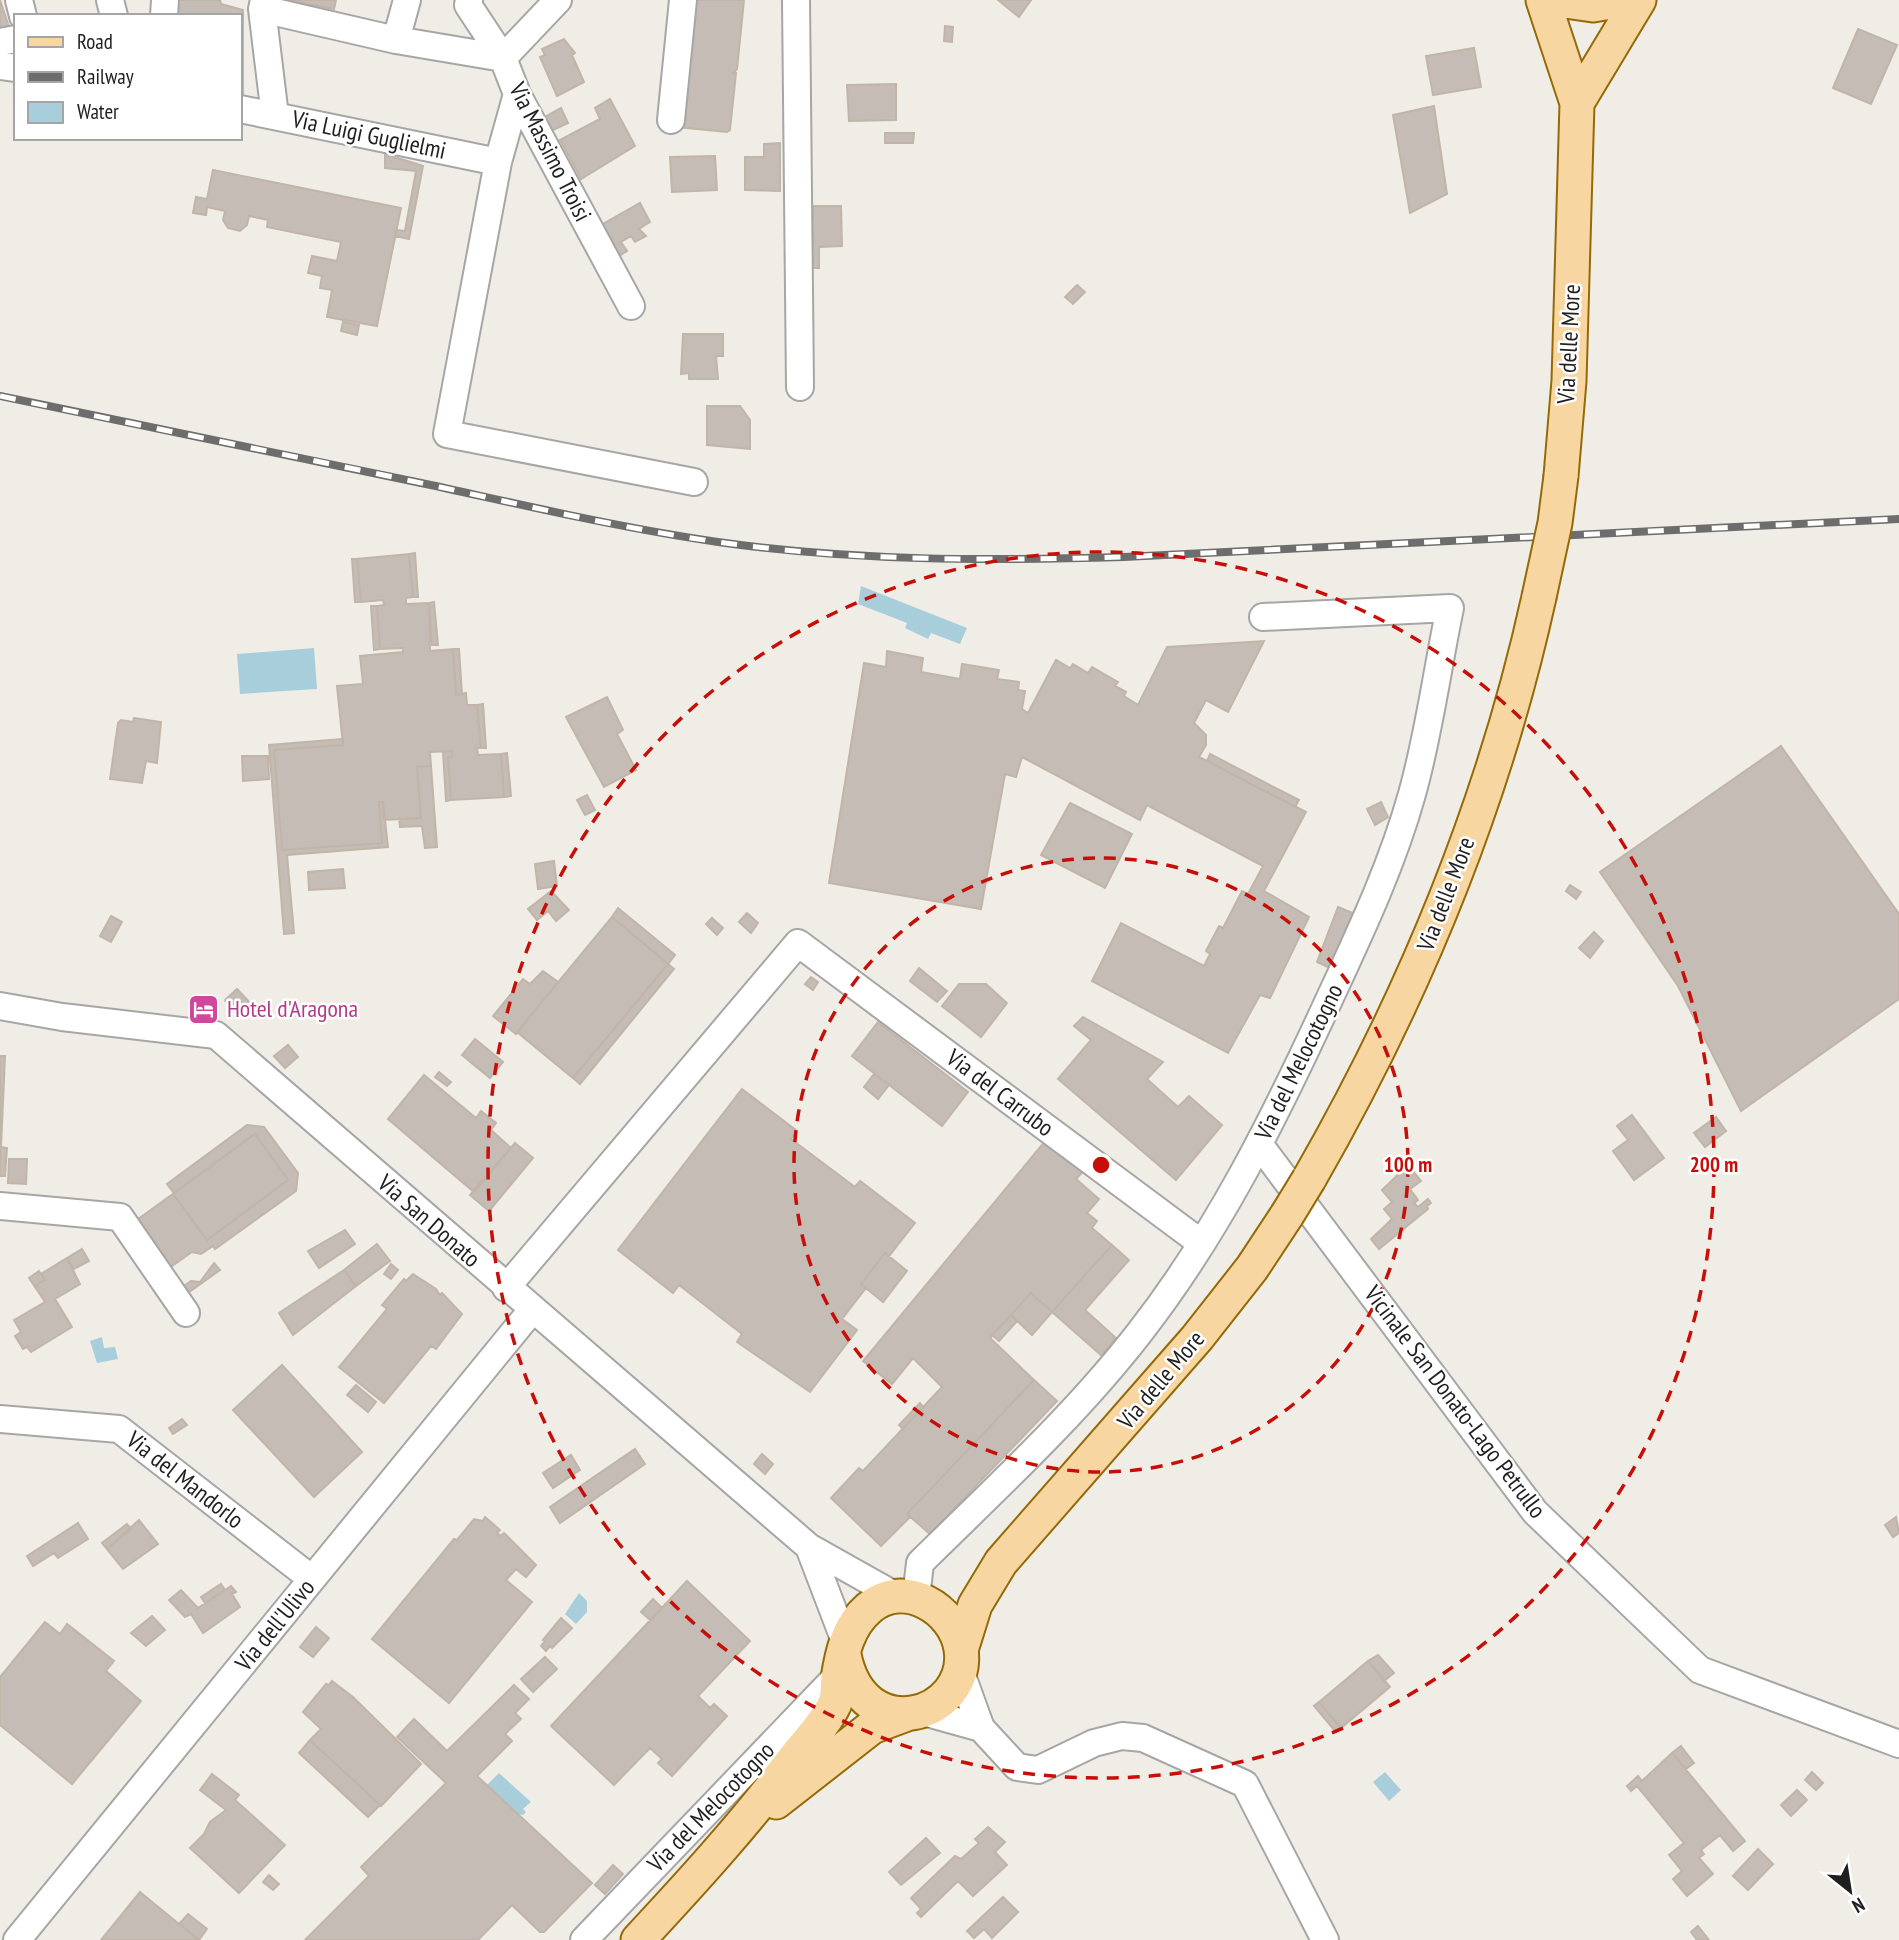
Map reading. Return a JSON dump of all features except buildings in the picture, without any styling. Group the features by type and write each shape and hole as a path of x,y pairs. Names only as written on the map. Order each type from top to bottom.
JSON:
{"main road":[{"path":"1543,0 1577,103"},
{"path":"1558,0 1594,5 1622,0"},
{"path":"1577,103 1639,0"},
{"name":"Via delle More","path":"1001,1562 1197,1338 1287,1216 1385,1039 1434,931 1504,733 1555,523 1569,382 1577,103"},
{"path":"638,1940 741,1829 835,1703 851,1627 871,1606 915,1600 964,1588 1001,1562"},
{"path":"741,1829 872,1727 913,1713 945,1696 960,1660 975,1605 1001,1562"},
{"path":"915,1600 952,1623 960,1660"},
{"path":"843,1658 849,1679 862,1698 883,1711 913,1713"}],"street":[{"path":"396,40 407,0"},
{"name":"Via Massimo Troisi","path":"469,0 468,5 503,58 517,94 631,306"},
{"path":"275,116 263,4 396,40 503,58 558,0"},
{"path":"671,120 683,0"},
{"path":"796,0 800,387"},
{"path":"517,94 498,162 447,434 694,482"},
{"name":"Via Luigi Guglielmi","path":"242,109 498,162"},
{"name":"Via del Melocotogno","path":"915,1600 920,1563 1078,1404 1140,1332 1201,1243 1259,1144 1367,919 1407,807 1450,608 1263,617"},
{"name":"Via del Carrubo","path":"506,1288 799,943 1201,1243"},
{"name":"Via San Donato","path":"0,1006 62,1017 216,1035 809,1547 915,1600"},
{"name":"Vicinale San Donato-Lago Petrullo","path":"1259,1144 1535,1512 1700,1670 1899,1744"},
{"path":"0,1206 120,1216 186,1313"},
{"name":"Via dell'Ulivo","path":"17,1940 532,1310"},
{"name":"Via del Mandorlo","path":"0,1419 119,1429 312,1579"},
{"path":"809,1547 843,1658"},
{"name":"Via del Melocotogno","path":"584,1940 843,1658"},
{"path":"960,1660 981,1728 1017,1767 1038,1770 1094,1743 1122,1737 1143,1738 1245,1784 1325,1940"},
{"path":"913,1713 981,1728"}],"water":[{"path":"861,586 967,628 960,644 931,633 928,639 905,628 907,623 858,604"},
{"path":"314,648 317,689 240,694 237,654"},
{"path":"102,1337 104,1348 115,1347 118,1359 97,1363 90,1341"},
{"path":"579,1593 587,1601 587,1612 576,1624 565,1614"},
{"path":"1385,1772 1401,1790 1389,1801 1373,1782"},
{"path":"499,1773 531,1802 523,1809 526,1812 523,1815 518,1814 487,1785"}],"railway":[{"path":"0,396 608,523 718,542 819,553 972,559 1124,557 1899,519"}],"place":[{"name":"Hotel d'Aragona","path":"204,1009"}]}
